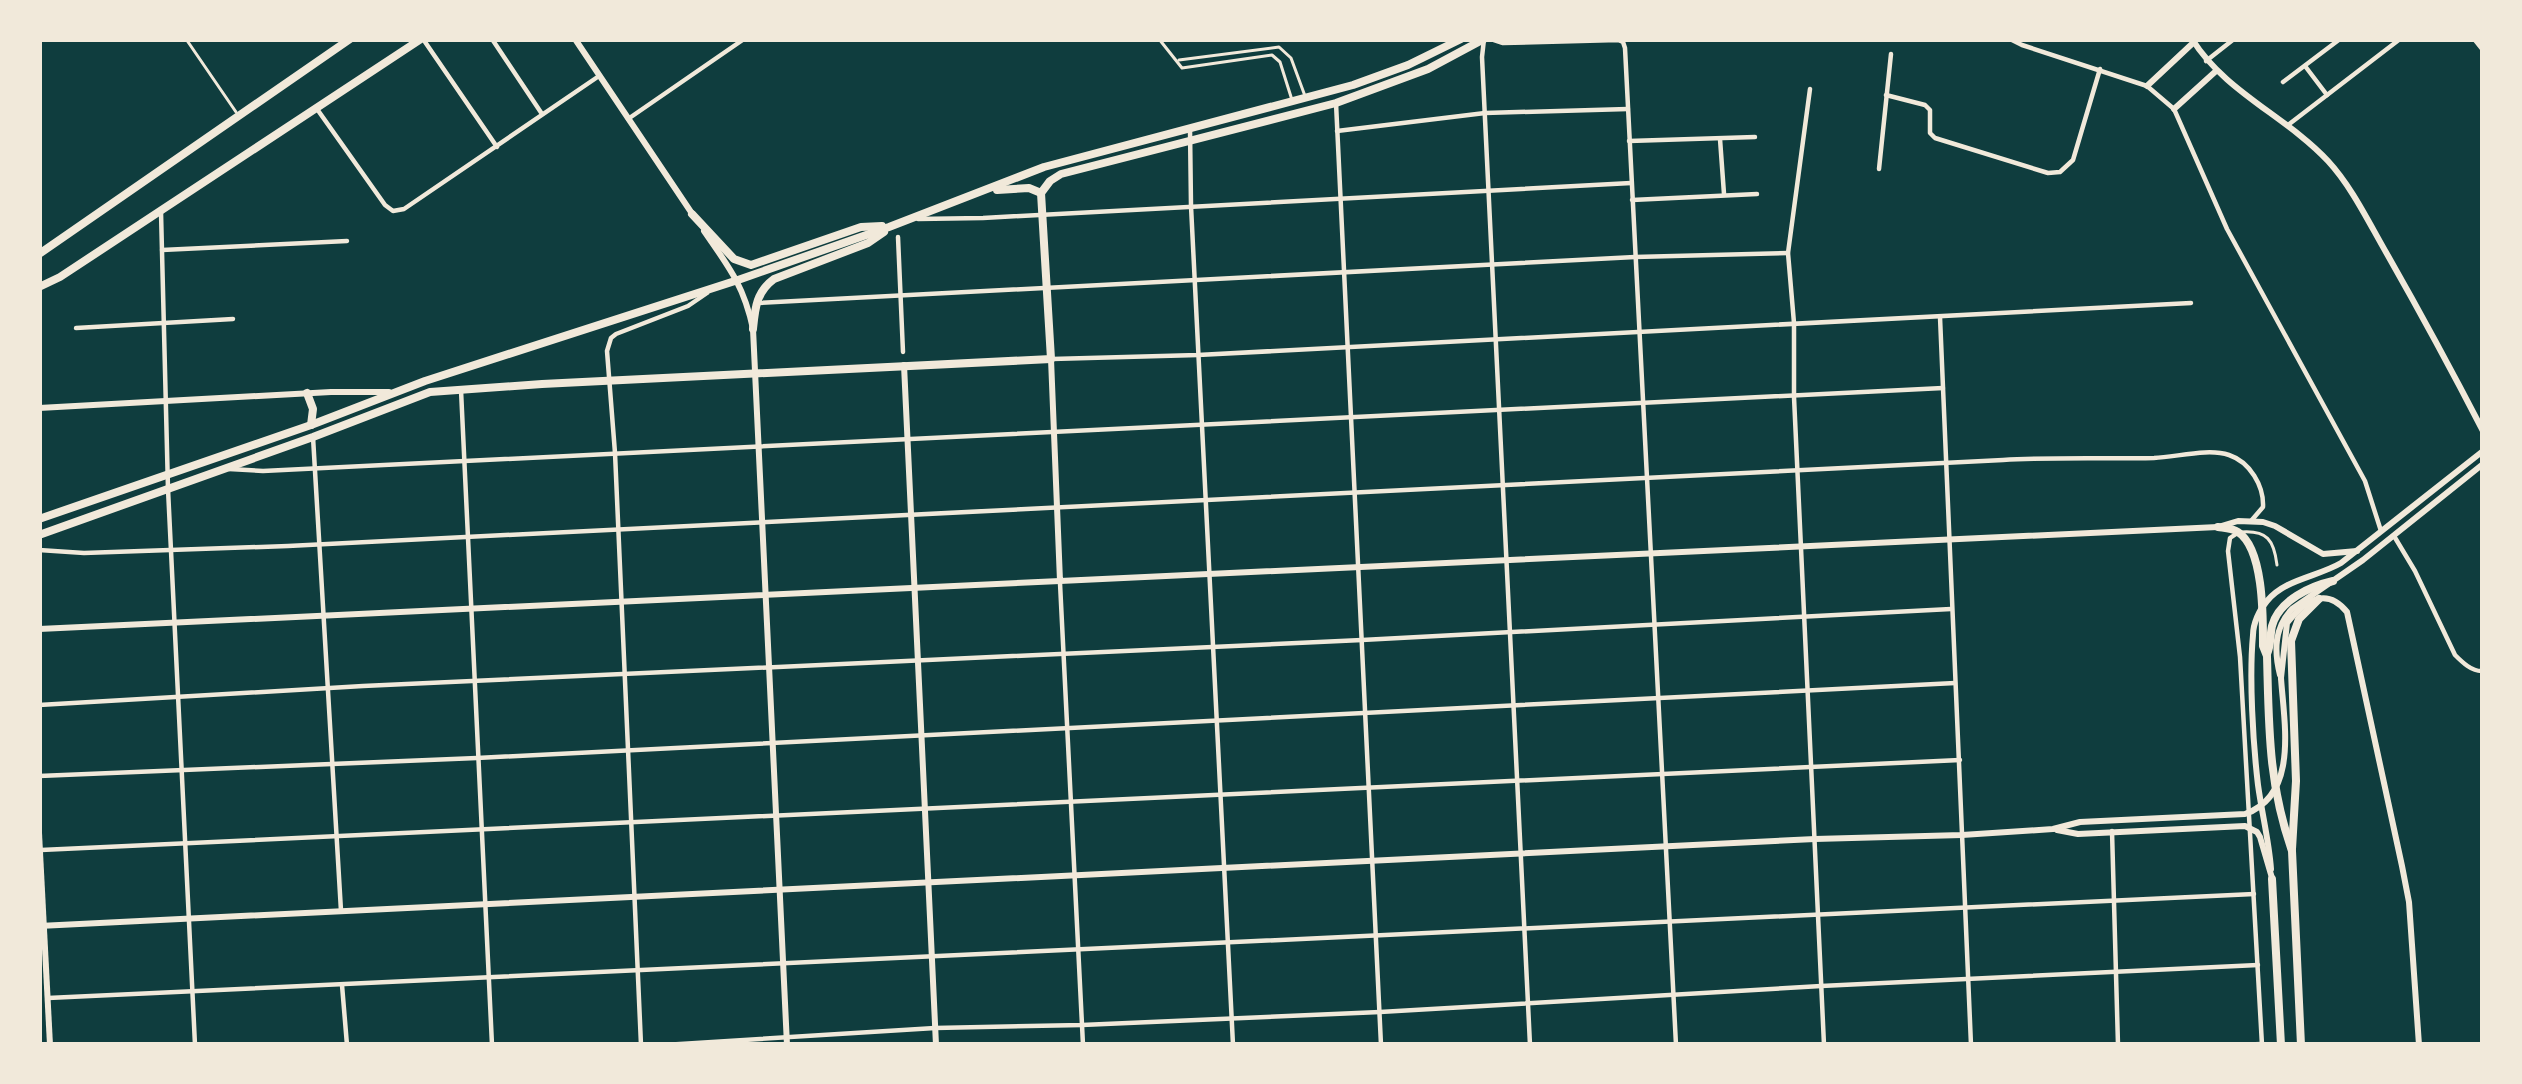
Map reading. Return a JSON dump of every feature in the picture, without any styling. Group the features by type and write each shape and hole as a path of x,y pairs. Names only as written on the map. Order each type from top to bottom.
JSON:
{"main road":[{"path":"39,254 350,39"},
{"path":"40,287 422,39"},
{"path":"39,519 394,392 890,227 1044,167 1305,98 1396,69 1461,39"},
{"path":"39,535 430,392 1051,359 1041,193 1050,181 1336,103 1428,69 1486,39"},
{"path":"989,190 1029,188 1041,193"},
{"path":"692,214 734,259 751,266 861,227 890,227"},
{"path":"753,329 764,286 868,243 890,227"},
{"path":"307,393 313,409 311,424"},
{"path":"2218,527 2238,532 2256,566 2267,656 2271,772 2292,851"},
{"path":"2267,656 2272,626 2281,610 2312,588 2333,581"},
{"path":"2301,1045 2292,851 2296,781 2291,640 2299,619 2319,599"},
{"path":"2272,878 2282,1045"}],"street":[{"path":"422,39 497,147"},
{"path":"492,39 543,116"},
{"path":"574,39 738,280 753,329 787,1041"},
{"path":"628,119 744,39"},
{"path":"1529,1045 1485,113 1486,39 1503,43 1618,40 1623,42 1627,61 1676,1045"},
{"path":"2010,39 2147,86 2174,110 2228,229 2365,481 2381,531"},
{"path":"2206,61 2234,39"},
{"path":"2283,82 2340,39"},
{"path":"2288,125 2400,39"},
{"path":"2475,39 2483,49"},
{"path":"2147,86 2193,40 2206,61 2330,163 2357,202 2483,431"},
{"path":"1879,169 1891,54"},
{"path":"2304,66 2326,95"},
{"path":"1886,95 1925,105 1930,110 1930,134 1935,138 2048,173 2060,172 2073,160 2100,69"},
{"path":"2174,110 2217,70"},
{"path":"317,109 393,212 599,76"},
{"path":"1810,89 1788,253 1795,323 1794,397 1824,1045"},
{"path":"1336,103 1381,1045"},
{"path":"1337,131 1485,113 1628,109"},
{"path":"1190,128 1233,1045"},
{"path":"1629,141 1755,136"},
{"path":"1720,140 1724,196"},
{"path":"912,218 1631,183"},
{"path":"1632,200 1757,194"},
{"path":"161,211 170,550 195,1045"},
{"path":"898,237 904,352"},
{"path":"162,250 347,241"},
{"path":"756,303 1788,253"},
{"path":"641,1045 608,344 616,334 688,307 717,286"},
{"path":"1083,1045 1051,359 2191,304"},
{"path":"1940,317 1971,1045"},
{"path":"76,328 233,319"},
{"path":"904,365 936,1045"},
{"path":"224,469 263,471 1943,388"},
{"path":"461,390 492,1045"},
{"path":"39,408 307,393 430,392"},
{"path":"313,437 341,911"},
{"path":"2272,878 2258,786 2252,631 2266,601 2290,583 2341,563 2483,451"},
{"path":"39,550 84,553 319,544 2075,456 2223,453 2236,458 2261,487 2263,507 2251,521"},
{"path":"42,925 1962,835 2053,829 2080,822 2231,815 2256,810 2282,775 2285,737 2277,640 2283,619 2299,602 2333,581 2483,464"},
{"path":"39,629 2218,527 2238,521 2275,526 2323,554 2356,550"},
{"path":"2236,1045 2262,1045 2238,628 2228,550 2230,538 2238,532"},
{"path":"2392,534 2455,655 2481,671"},
{"path":"2281,678 2287,623 2308,603 2336,600 2347,612 2409,902 2419,1045"},
{"path":"39,705 1952,610"},
{"path":"39,669 39,686"},
{"path":"39,776 1955,683"},
{"path":"40,850 1960,760"},
{"path":"2053,829 2078,834 2251,828 2260,837 2272,878"},
{"path":"2112,832 2118,1045"},
{"path":"39,833 43,998 50,1045"},
{"path":"43,998 2254,894"},
{"path":"664,1045 2258,965"},
{"path":"342,983 347,1045"}],"lane":[{"path":"186,39 239,117"},
{"path":"1159,39 1182,68 1272,55 1280,62 1293,101"},
{"path":"1175,61 1279,47 1291,58 1305,98"},
{"path":"2238,532 2263,533 2274,546 2278,565"}]}
